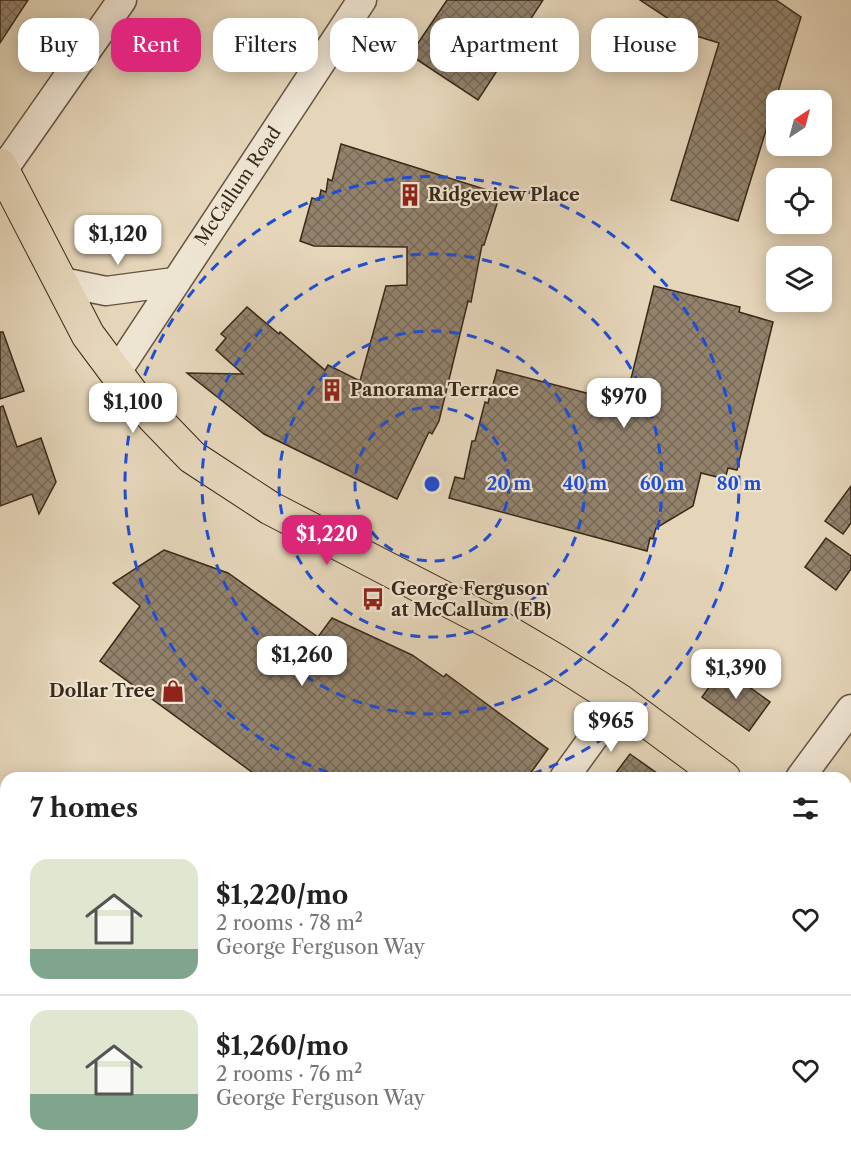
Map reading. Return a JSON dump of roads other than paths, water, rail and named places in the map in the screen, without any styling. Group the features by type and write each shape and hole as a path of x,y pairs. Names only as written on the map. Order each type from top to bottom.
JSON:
{"main road":[{"path":"1,167 88,335 148,413 192,457 260,502 492,623 620,701 715,772"}],"street":[{"path":"1,167 122,0"},
{"name":"McCallum Road","path":"116,373 362,0"},
{"path":"62,282 106,291 174,282"},
{"path":"568,772 620,701"},
{"path":"804,772 851,709"}],"place":[{"name":"Ridgeview Place","path":"410,195"},
{"name":"Panorama Terrace","path":"332,390"},
{"name":"George Ferguson at McCallum (EB)","path":"373,599"},
{"name":"Dollar Tree","path":"173,691"}]}
